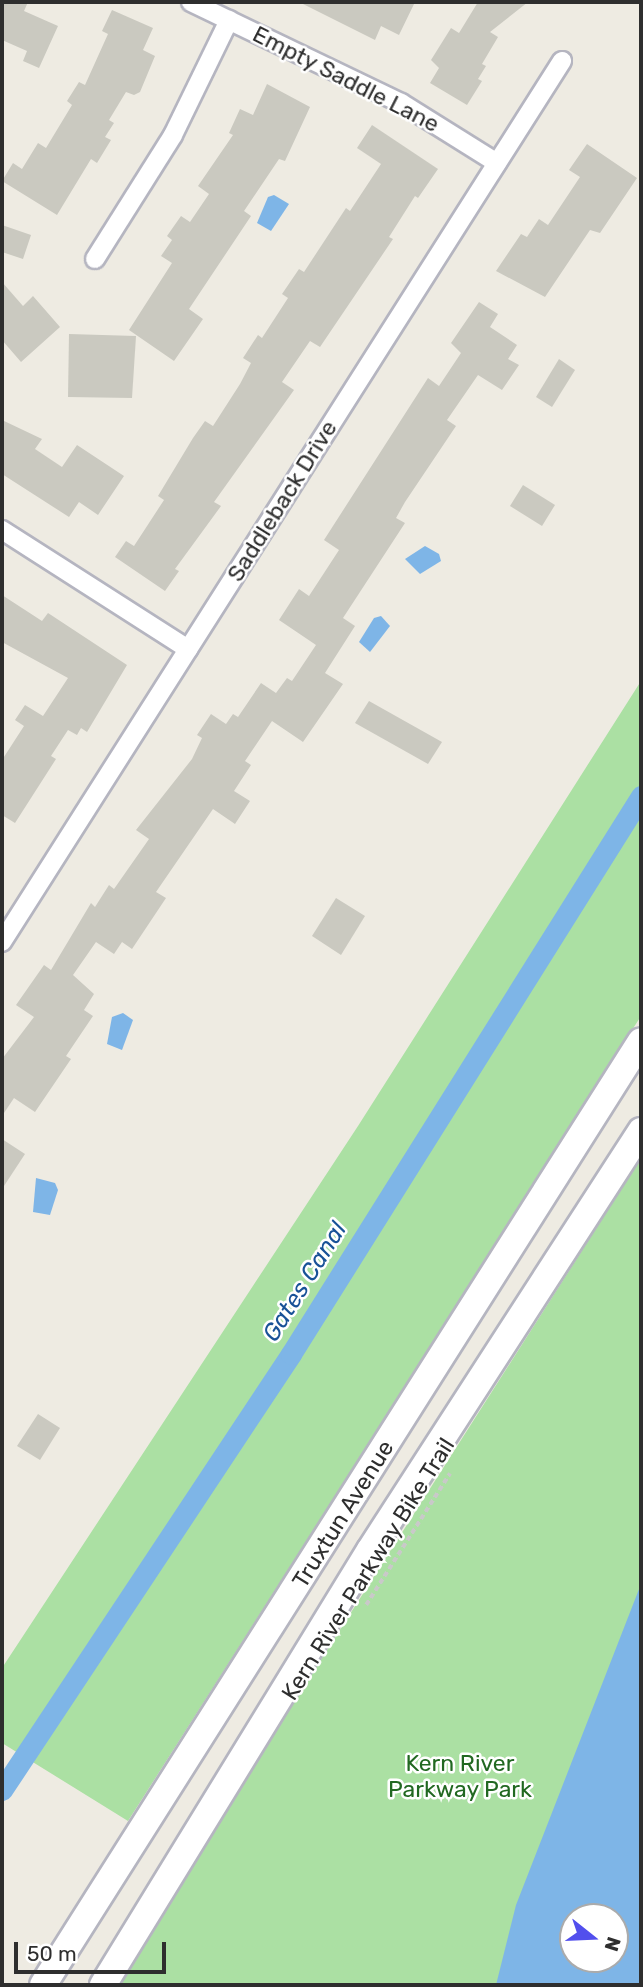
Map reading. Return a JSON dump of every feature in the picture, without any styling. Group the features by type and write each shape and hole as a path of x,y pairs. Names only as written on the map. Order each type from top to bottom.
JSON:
{"main road":[{"name":"Truxtun Avenue","path":"43,1985 641,1041"},
{"name":"Truxtun Avenue","path":"103,1985 370,1550 641,1131"}],"street":[{"name":"Empty Saddle Lane","path":"191,2 401,103 498,163"},
{"path":"95,259 173,135 229,20"},
{"name":"Saddleback Drive","path":"2,942 562,61"},
{"path":"2,530 188,649"}],"path":[{"name":"Kern River Parkway Bike Trail","path":"363,1609 454,1467"}],"green space":[{"path":"641,681 641,1016 128,1821 2,1743 2,1668 358,1126"},
{"name":"Kern River Parkway Park","path":"641,1158 641,1985 116,1985 163,1907"}],"water":[{"path":"274,195 289,204 271,231 257,223 268,197"},
{"path":"425,546 439,554 441,561 420,574 405,559"},
{"path":"381,616 390,626 370,652 359,642 374,618"},
{"path":"123,1013 133,1020 122,1050 107,1044 112,1017"},
{"path":"36,1178 55,1183 58,1190 50,1215 33,1212"},
{"path":"641,1584 641,1985 496,1985 516,1905"}],"building":[{"path":"2,2 28,2 24,11 58,26 39,68 23,61 27,51 2,40"},
{"path":"299,2 415,2 399,35 381,26 375,40"},
{"path":"478,2 528,2 490,32 498,37 482,64 486,66 478,79 482,81 467,105 430,83 439,68 431,60 451,28 459,33"},
{"path":"112,10 153,28 143,50 155,56 140,92 134,95 126,92 109,120 114,123 105,137 111,140 97,163 91,159 57,215 2,181 13,163 22,169 38,143 46,148 72,105 67,101 79,82 85,85 108,34 102,31"},
{"path":"267,84 310,107 285,161 279,159 244,211 251,216 189,309 203,319 174,361 129,330 172,263 161,256 172,240 167,236 181,216 190,222 209,194 198,186 233,135 229,133 240,109 253,115"},
{"path":"372,125 438,169 418,198 415,196 389,237 393,239 320,347 310,341 282,382 294,390 214,502 221,506 175,569 179,571 165,591 115,557 126,541 134,546 164,500 158,496 193,438 205,421 213,426 240,384 251,363 243,358 258,335 262,338 288,298 282,294 299,269 304,272 346,208 350,211 381,164 357,148"},
{"path":"587,144 637,178 600,233 590,230 545,297 496,271 521,234 527,237 539,219 548,225 580,177 569,170"},
{"path":"2,225 31,235 23,259 2,252"},
{"path":"2,282 23,306 33,296 60,327 21,362 2,340"},
{"path":"479,302 498,314 490,327 517,345 508,359 519,365 502,390 478,375 447,420 456,426 405,502 396,518 405,523 343,618 355,626 325,673 343,684 303,742 272,721 245,761 251,765 234,791 250,801 235,824 213,809 156,892 166,898 132,949 122,942 114,954 96,942 73,975 94,994 84,1010 93,1016 66,1056 71,1059 35,1112 14,1098 2,1116 2,1059 34,1017 16,1005 44,965 51,970 91,903 95,907 109,885 114,889 149,839 136,830 192,759 202,738 197,735 211,714 226,724 233,714 238,717 261,683 276,693 287,678 292,681 316,645 279,620 299,589 309,596 339,550 324,540 428,378 439,386 461,353 451,343"},
{"path":"69,334 136,336 132,398 68,397"},
{"path":"559,359 575,370 552,407 536,397"},
{"path":"2,420 42,439 35,449 62,467 77,445 124,476 98,515 79,502 69,517 2,474"},
{"path":"523,485 555,505 542,526 510,506"},
{"path":"2,595 42,621 48,613 127,665 87,732 81,728 77,735 68,730 51,756 56,759 15,823 2,815 2,760 24,726 15,720 25,705 43,716 68,678 2,642"},
{"path":"369,701 442,742 428,764 355,723"},
{"path":"336,898 365,916 341,955 312,936"},
{"path":"2,1139 25,1154 2,1189"},
{"path":"38,1414 60,1428 40,1460 17,1446"}],"waterway":[{"name":"Gates Canal","path":"2,1790 291,1354 641,796"}]}
